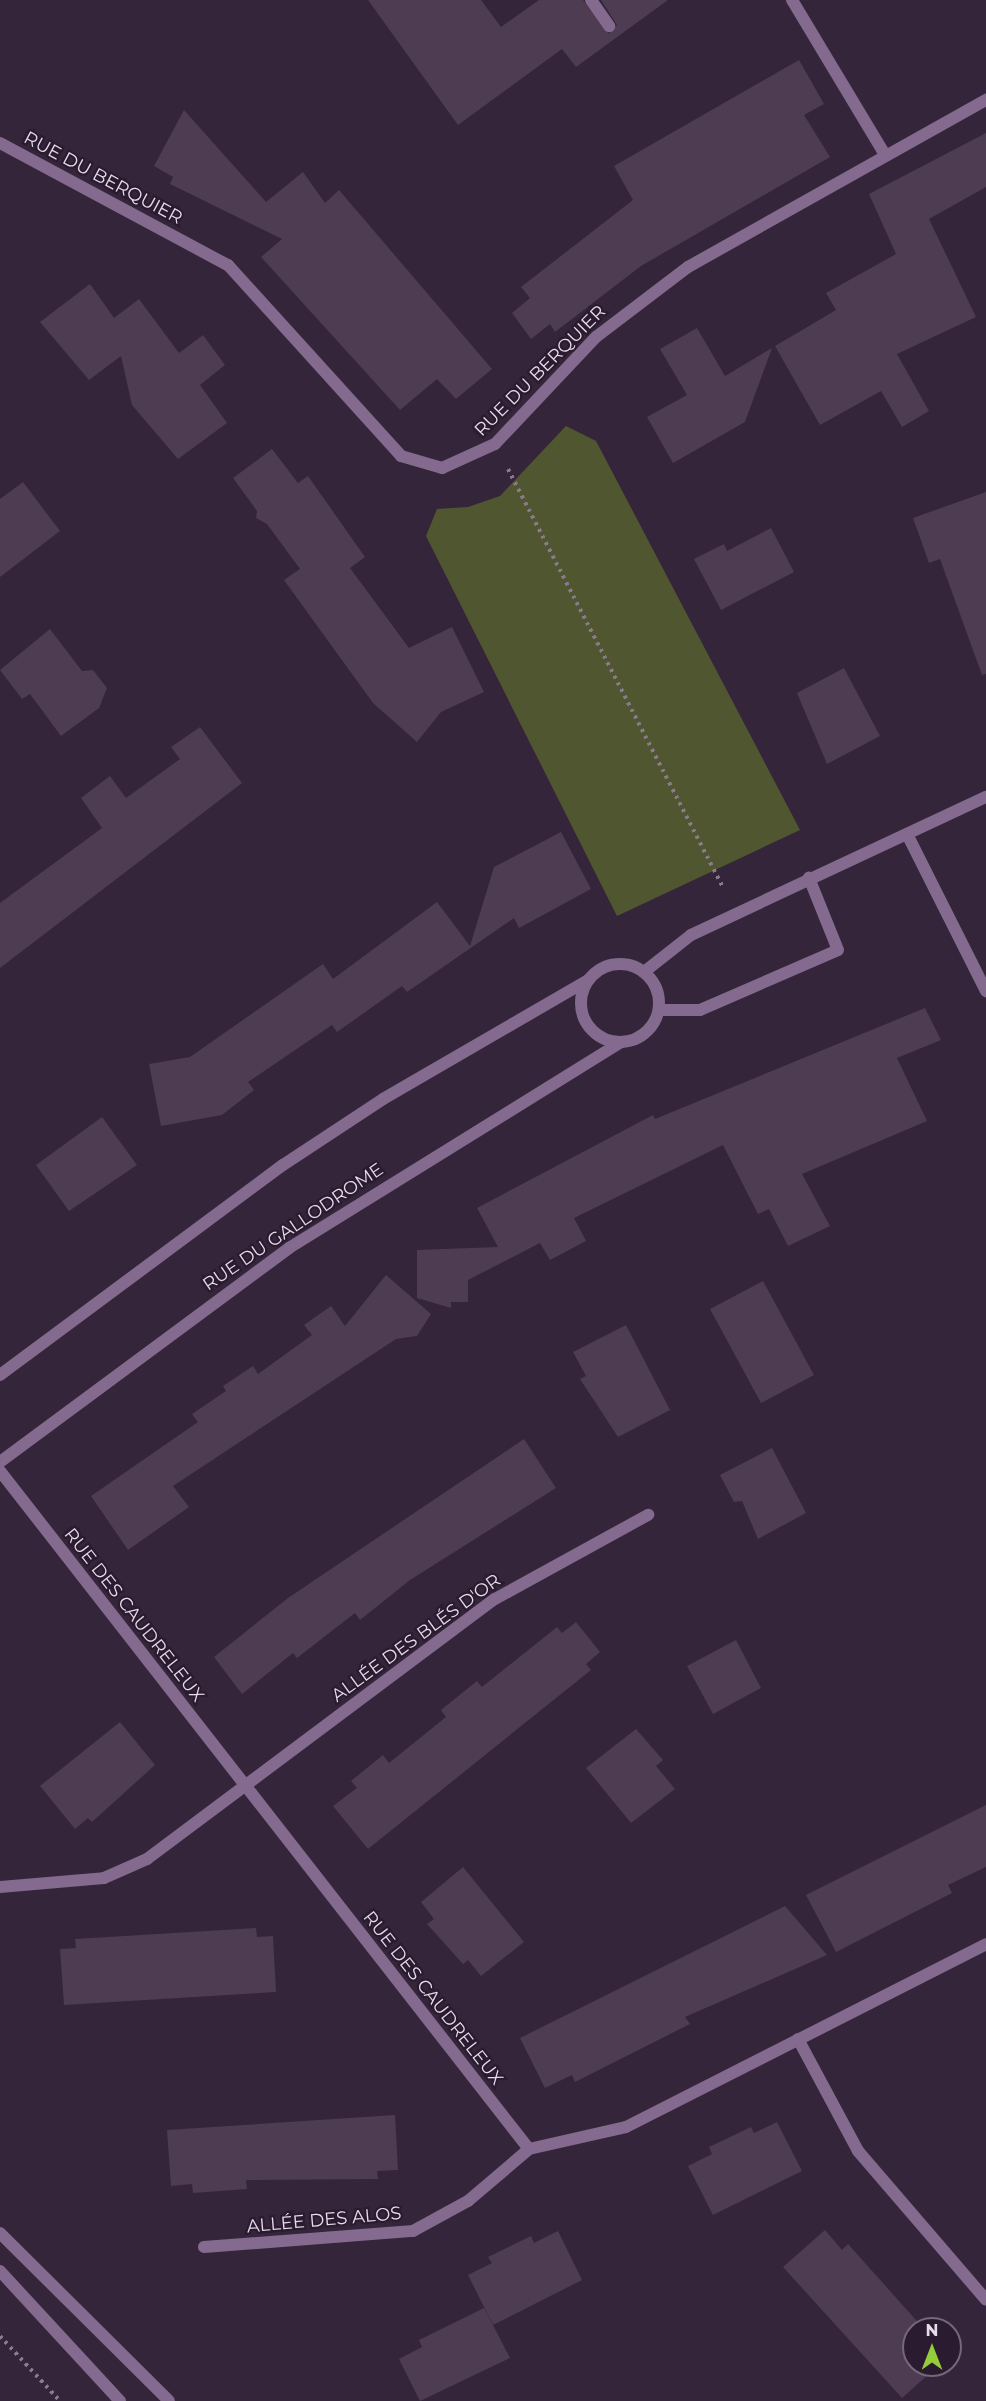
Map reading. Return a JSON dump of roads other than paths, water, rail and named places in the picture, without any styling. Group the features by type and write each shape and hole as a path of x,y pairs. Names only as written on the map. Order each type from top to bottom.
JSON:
{"street":[{"path":"591,0 609,26"},
{"path":"792,0 885,155"},
{"name":"RUE DU BERQUIER","path":"1,146 228,265 401,456 442,468 495,444 596,337 656,289 885,155 986,100"},
{"path":"644,972 677,942 736,912 986,797"},
{"path":"907,834 986,991"},
{"path":"659,1010 700,1010 838,950 809,879"},
{"path":"0,1375 235,1197 383,1099 588,980 618,964 644,972 656,989 659,1010 645,1033 620,1042 599,1036 585,1021 580,1000 588,980"},
{"name":"RUE DU GALLODROME","path":"0,1462 289,1248 620,1042"},
{"name":"RUE DES CAUDRELEUX","path":"0,1471 529,2149"},
{"name":"ALLÉE DES BLÉS D'OR","path":"0,1887 79,1882 123,1872 244,1786 495,1599 648,1515"},
{"path":"529,2149 626,2127 986,1944"},
{"path":"798,2039 858,2151 986,2300"},
{"name":"ALLÉE DES ALOS","path":"204,2247 413,2231 468,2201 529,2149"},
{"path":"0,2233 169,2401"},
{"path":"0,2271 120,2401"}]}
